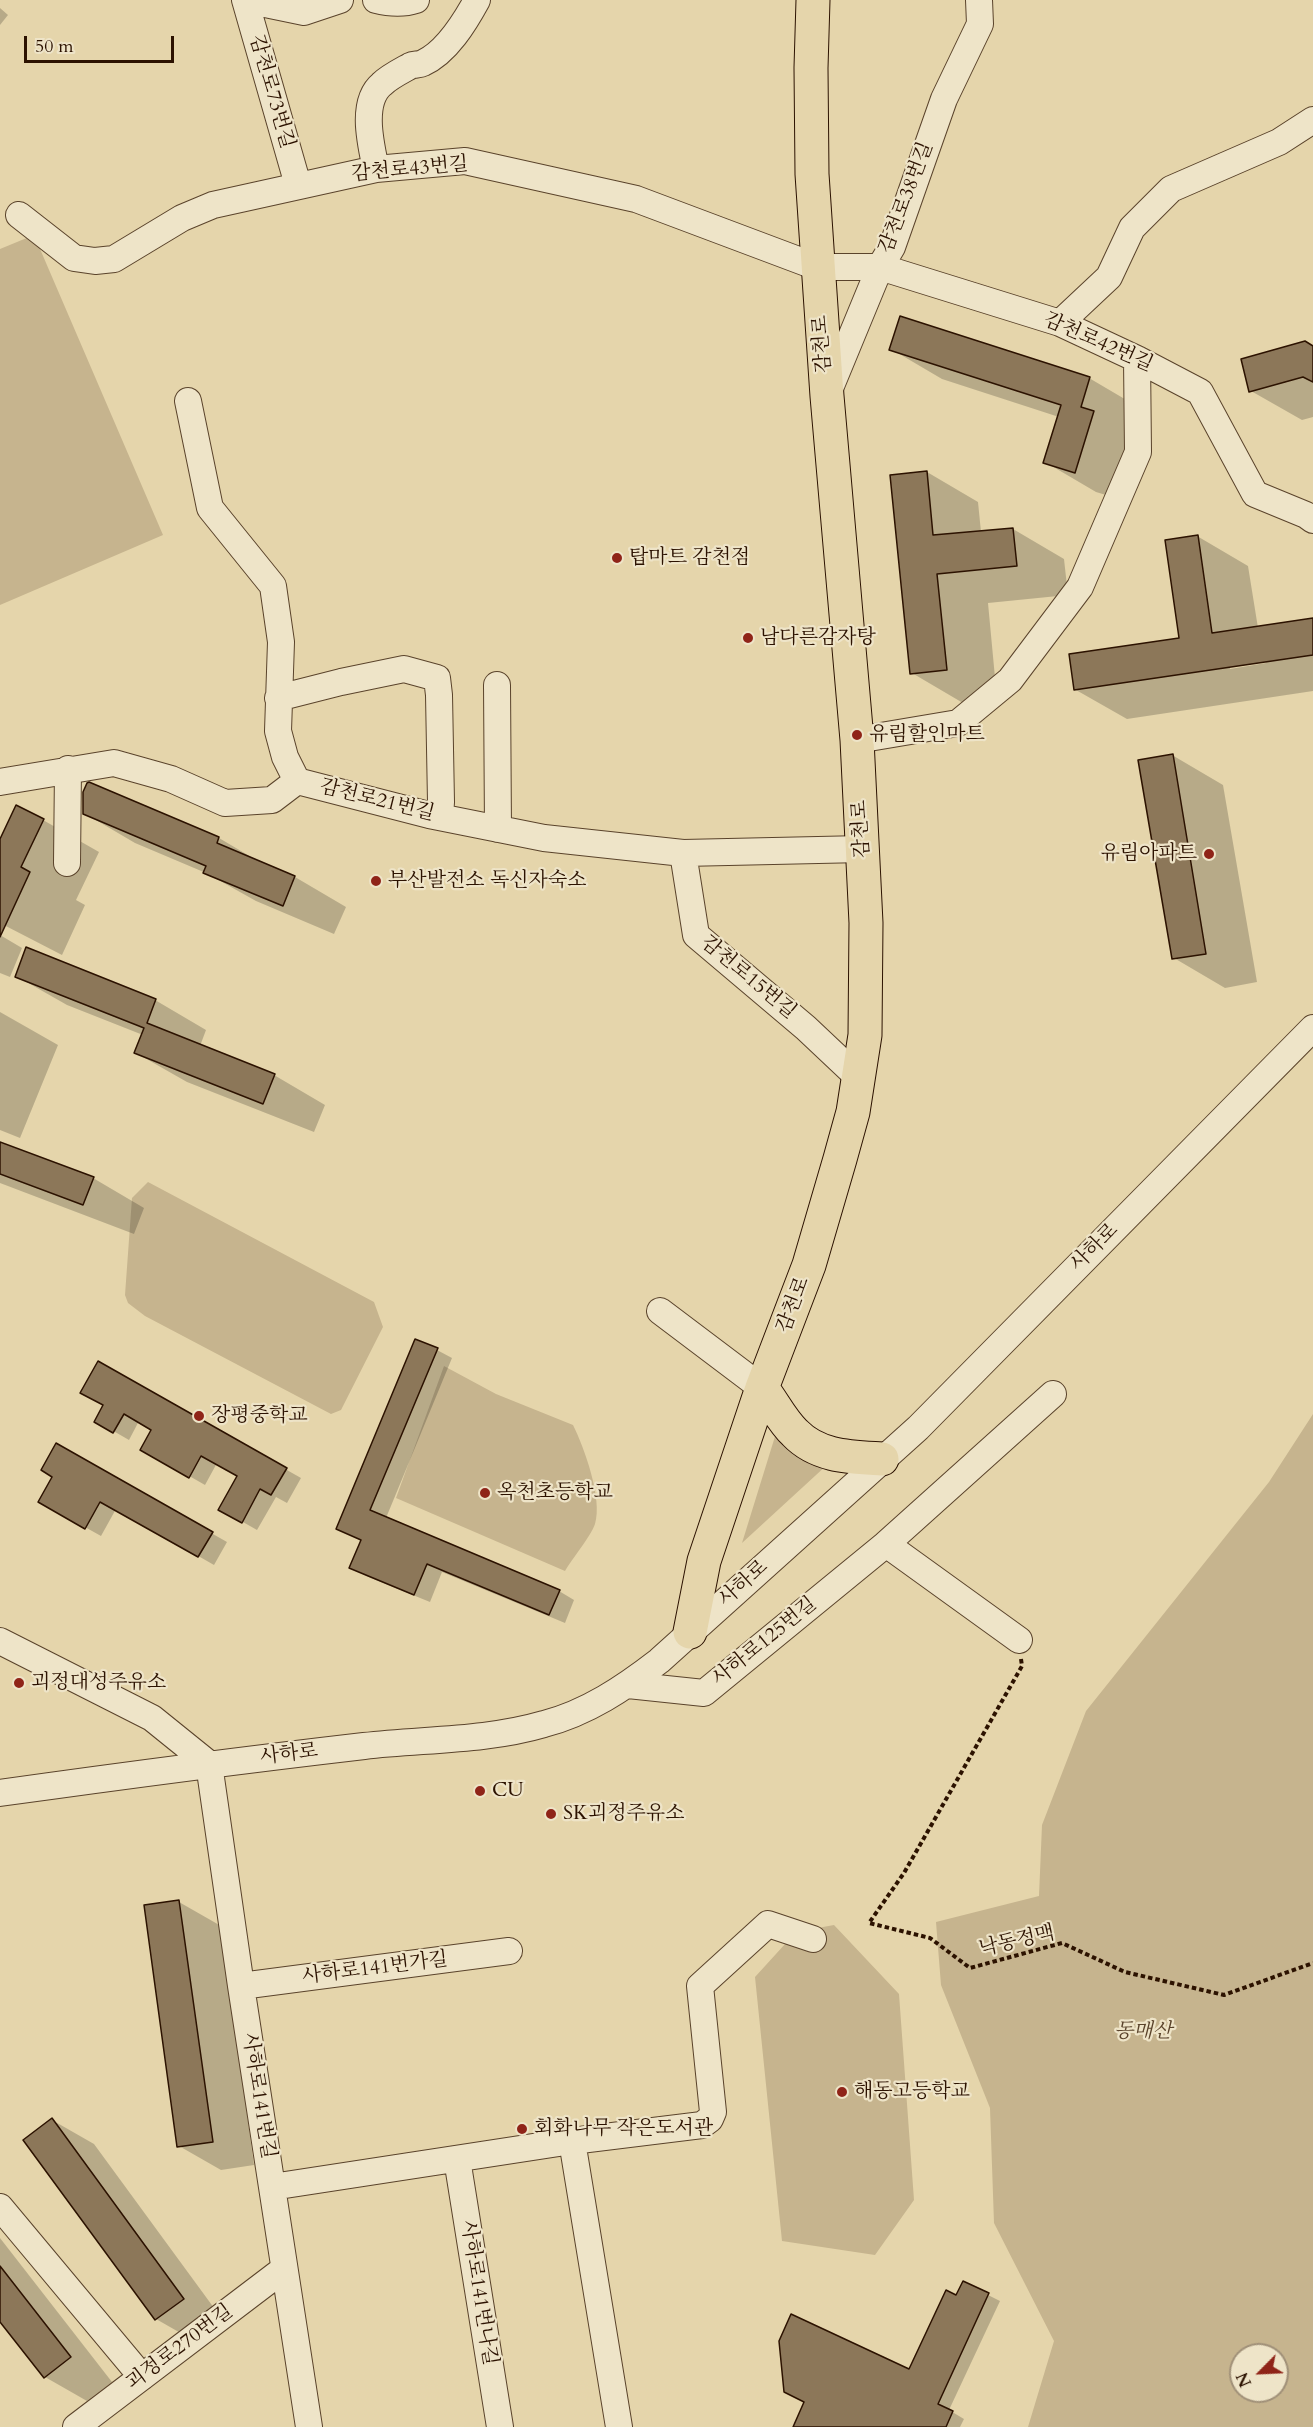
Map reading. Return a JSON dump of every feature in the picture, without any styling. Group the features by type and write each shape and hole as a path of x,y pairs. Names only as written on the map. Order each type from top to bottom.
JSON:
{"main road":[{"name":"감천로","path":"690,1632 704,1561 762,1388 809,1265 848,1131 859,1078 867,995 857,740 817,267 812,174 813,0"},
{"path":"762,1388 795,1433 808,1444 824,1452 846,1457 882,1460"}],"street":[{"path":"245,0 304,12 340,0"},
{"name":"감천로73번길","path":"245,0 298,185"},
{"path":"376,0 385,2 416,0"},
{"path":"376,169 369,117 376,91 389,79 412,65 422,64 440,51 465,22 477,0"},
{"name":"감천로38번길","path":"827,396 879,267 892,247 944,99 980,24 980,0"},
{"path":"1060,323 1109,277 1132,228 1171,189 1279,142 1313,120"},
{"name":"감천로43번길","path":"19,215 74,258 95,261 114,259 182,218 203,210 298,185 376,169 465,161 636,199 817,267"},
{"name":"감천로42번길","path":"817,267 879,267 1060,323 1137,359 1200,392 1254,495 1306,515 1313,520"},
{"path":"857,740 958,723 1010,680 1080,587 1138,452 1137,359"},
{"name":"감천로21번길","path":"188,401 210,508 273,586 281,642 278,731 285,758 297,782 440,817 544,838 683,853 863,849"},
{"path":"278,698 404,669 437,678 440,695 440,817"},
{"path":"497,685 498,829"},
{"path":"0,782 114,763 171,779 225,803 272,800 297,782"},
{"path":"68,769 68,863"},
{"name":"감천로15번길","path":"683,853 696,935 806,1028 859,1078"},
{"name":"사하로","path":"0,1793 209,1764 391,1743 478,1737 519,1730 572,1714 628,1685 659,1661 918,1428 1313,1028"},
{"path":"660,1311 762,1388"},
{"name":"사하로125번길","path":"628,1685 704,1693 886,1544 1053,1394"},
{"path":"886,1544 1019,1640"},
{"path":"0,1641 152,1718 209,1764"},
{"name":"사하로141번길","path":"209,1764 309,2427"},
{"path":"272,2187 572,2141 702,2125 710,2119 713,2112 700,1986 768,1924 813,1938"},
{"name":"사하로141번가길","path":"241,1986 509,1951"},
{"path":"572,2141 618,2427"},
{"name":"사하로141번나길","path":"457,2159 500,2427"},
{"path":"0,2207 142,2377"},
{"name":"괴정로270번길","path":"76,2427 284,2270"}],"path":[{"name":"낙동정맥","path":"1019,1640 1022,1666 904,1873 869,1923 930,1938 970,1968 1062,1943 1125,1972 1224,1995 1313,1963"}],"green space":[{"path":"34,235 163,535 0,605 0,249"},
{"path":"148,1182 374,1302 383,1327 341,1410 331,1414 145,1316 128,1303 125,1295 132,1198"},
{"path":"444,1366 496,1394 573,1425 591,1473 597,1513 593,1529 565,1571 396,1498"},
{"name":"동매산","path":"1313,1414 1313,2427 1028,2427 1054,2341 994,2223 990,2108 941,1985 936,1922 1039,1896 1042,1825 1086,1711 1269,1482"},
{"path":"777,1430 828,1464 742,1543"},
{"path":"834,1925 899,1994 914,2200 875,2255 782,2241 755,1977 796,1932"}],"building":[{"path":"900,316 1090,377 1081,407 1094,411 1075,473 1043,463 1061,405 889,350"},
{"path":"1305,341 1313,346 1313,382 1303,377 1249,392 1241,359"},
{"path":"927,471 933,535 1013,528 1017,566 937,574 947,670 910,674 890,475"},
{"path":"1198,535 1212,633 1313,618 1313,655 1074,690 1069,654 1179,638 1165,540"},
{"path":"1173,754 1206,954 1172,959 1138,760"},
{"path":"89,782 219,837 217,843 295,876 283,906 203,873 206,866 83,814 83,792"},
{"path":"16,805 44,819 21,867 30,872 0,937 0,839"},
{"path":"26,947 156,999 147,1023 275,1074 263,1104 134,1053 144,1028 15,977"},
{"path":"0,1142 94,1177 83,1205 0,1174"},
{"path":"415,1339 438,1348 370,1510 560,1590 549,1615 427,1564 414,1595 349,1568 361,1540 336,1529"},
{"path":"98,1361 287,1468 271,1495 260,1489 242,1523 218,1510 237,1476 201,1456 189,1478 140,1450 151,1430 124,1414 113,1433 94,1422 103,1405 80,1393"},
{"path":"56,1443 213,1532 198,1557 100,1502 85,1529 38,1502 52,1477 41,1470"},
{"path":"179,1900 213,2142 177,2147 144,1905"},
{"path":"52,2118 184,2299 155,2320 23,2140"},
{"path":"0,2266 71,2357 44,2378 0,2322"},
{"path":"963,2281 989,2293 938,2404 953,2411 946,2427 793,2427 804,2402 784,2392 779,2341 791,2314 909,2369 946,2290 956,2295"}],"place":[{"name":"탑마트 감천점","path":"617,558"},
{"name":"남다른감자탕","path":"748,638"},
{"name":"유림할인마트","path":"857,735"},
{"name":"유림아파트","path":"1209,854"},
{"name":"부산발전소 독신자숙소","path":"376,881"},
{"name":"장평중학교","path":"199,1416"},
{"name":"옥천초등학교","path":"485,1493"},
{"name":"괴정대성주유소","path":"19,1683"},
{"name":"CU","path":"480,1791"},
{"name":"SK괴정주유소","path":"551,1814"},
{"name":"해동고등학교","path":"842,2092"},
{"name":"회화나무 작은도서관","path":"522,2129"}]}
